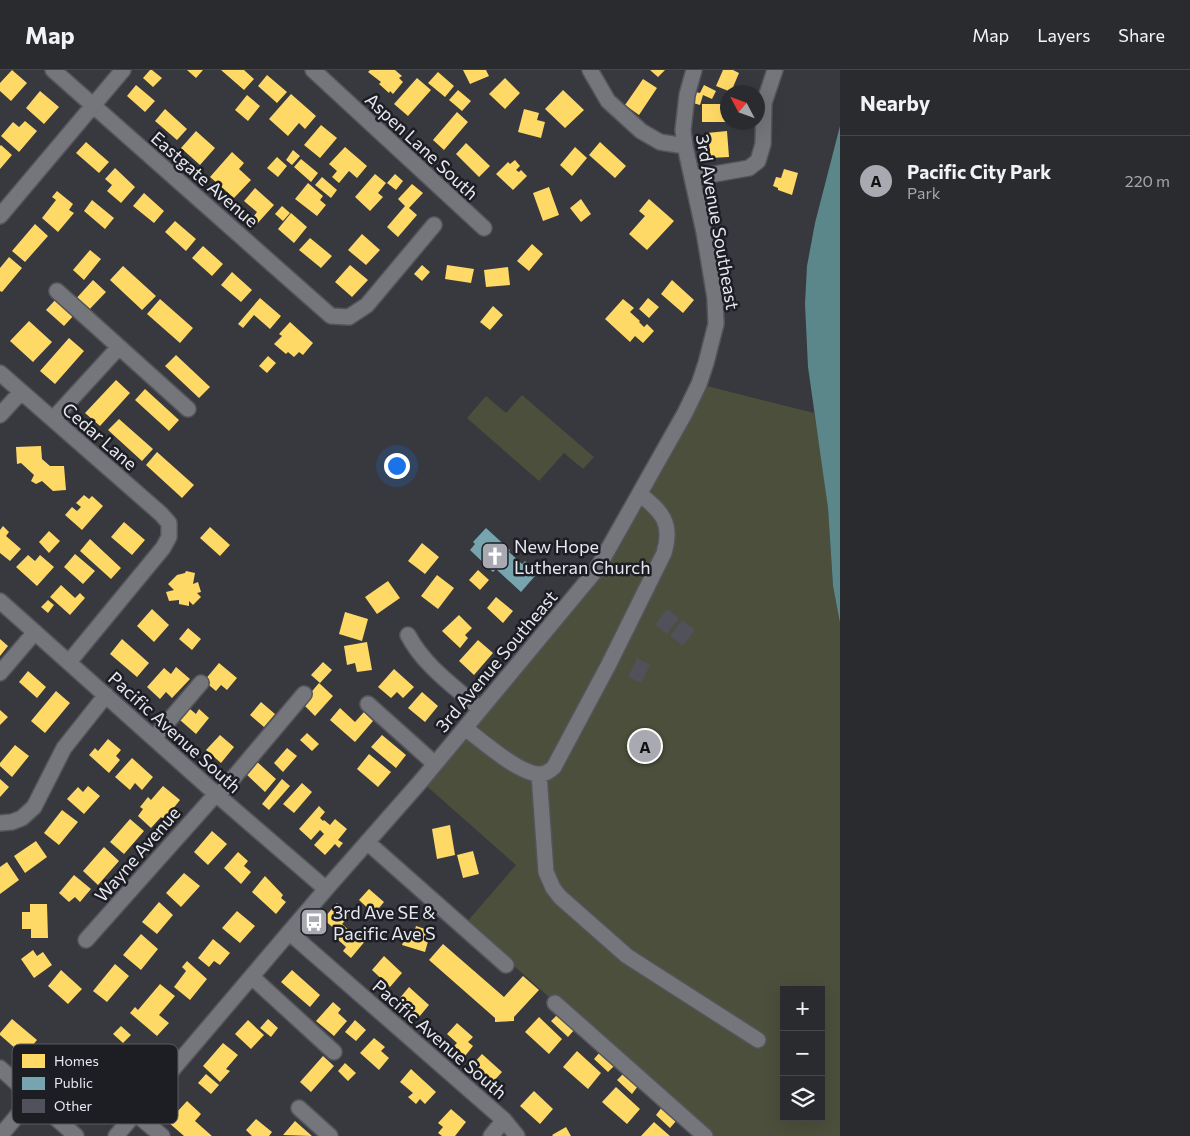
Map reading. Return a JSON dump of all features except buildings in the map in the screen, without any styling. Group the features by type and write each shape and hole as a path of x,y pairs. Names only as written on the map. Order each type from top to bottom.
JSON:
{"street":[{"name":"Eastgate Avenue","path":"53,70 331,316 349,317 367,305 434,225"},
{"path":"0,216 123,70"},
{"name":"Aspen Lane South","path":"313,70 484,228"},
{"path":"590,70 608,101 641,130 660,142 685,146"},
{"name":"3rd Avenue Southeast","path":"178,1063 290,933 326,888 435,764 599,566 685,413 710,350 716,324 716,298 683,130 684,112 694,70"},
{"path":"692,178 749,168 758,162 763,144 764,103 775,70"},
{"path":"57,291 188,409"},
{"path":"53,419 119,347"},
{"name":"Cedar Lane","path":"0,373 169,523 169,537 164,548 69,662"},
{"path":"0,415 21,392"},
{"path":"465,728 524,770 539,774 550,771 554,767 564,752 664,553 668,533 666,524 654,506 640,494"},
{"name":"Pacific Avenue South","path":"0,601 217,795 326,888"},
{"path":"0,673 35,632"},
{"path":"408,635 414,647 424,659 480,709"},
{"path":"154,738 201,683"},
{"name":"Wayne Avenue","path":"86,940 217,795 304,694"},
{"path":"0,823 12,822 22,818 34,807 64,748 106,695"},
{"path":"368,704 435,764"},
{"path":"539,774 546,872 553,888 627,956 758,1040"},
{"path":"367,842 506,966"},
{"name":"Pacific Avenue South","path":"290,933 504,1120 518,1136"},
{"path":"252,977 334,1052"},
{"path":"555,1003 705,1136"},
{"path":"0,1068 12,1079"},
{"path":"299,1108 330,1136"},
{"path":"491,1136 504,1120"},
{"path":"0,1136 12,1122"},
{"path":"63,1124 76,1136"},
{"name":"3rd Avenue Southeast","path":"116,1136 126,1124"},
{"path":"148,1124 162,1136"}],"green space":[{"path":"699,384 814,413 822,458 828,508 833,586 840,623 840,1136 705,1136 466,923 516,865 421,781 599,566"},
{"path":"522,395 594,457 583,469 564,453 539,481 467,418 486,396 506,413"}],"water":[{"path":"840,126 840,623 833,586 828,508 808,367 805,304 807,266 815,223"}],"place":[{"name":"New Hope Lutheran Church","path":"495,556"},
{"name":"Pacific City Park","path":"645,746"},
{"name":"3rd Ave SE & Pacific Ave S","path":"314,922"}]}
